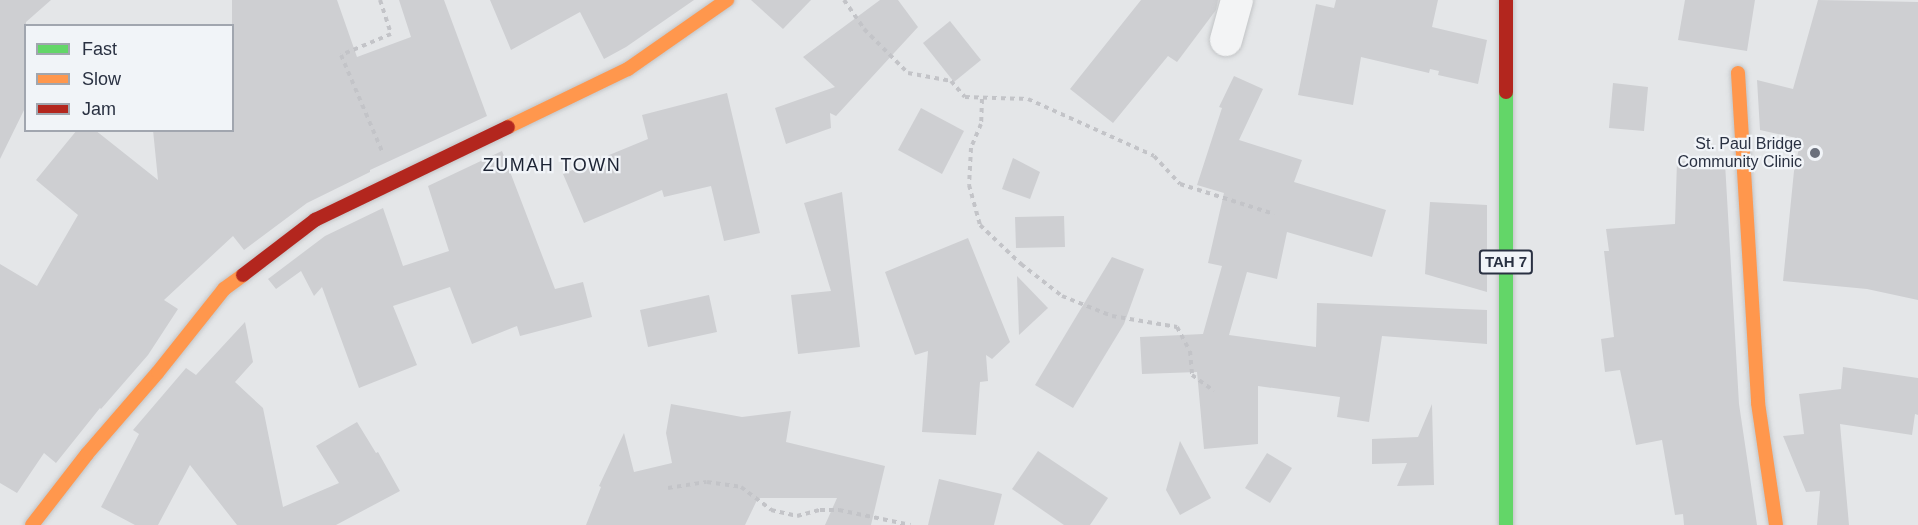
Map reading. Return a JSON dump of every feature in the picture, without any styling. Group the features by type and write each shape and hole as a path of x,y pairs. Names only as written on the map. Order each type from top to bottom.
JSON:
{"main road":[{"path":"32,525 87,454 158,372 224,289 315,220 396,182 462,147 628,69 727,0"},
{"name":"TAH 7","path":"1506,0 1506,525"},
{"path":"1738,73 1758,403 1776,525"}],"street":[{"path":"1226,40 1237,0"}],"path":[{"path":"380,0 391,34 341,55 363,112 396,182"},
{"path":"843,0 864,29 908,73 951,81 964,97 1028,99 1154,156 1180,184 1274,214"},
{"path":"982,99 981,124 971,148 969,186 980,225 1021,264 1062,296 1112,316 1177,327 1190,351 1192,375 1214,392"},
{"path":"668,488 707,482 741,487 771,510 797,516 820,510 839,510 910,525"}],"building":[{"path":"0,0 51,0 24,24 24,110 0,159"},
{"path":"232,0 337,0 357,57 411,37 399,0 444,0 487,116 370,170 307,203 244,250 233,236 164,300 178,309 148,355 100,408 56,463 44,453 17,493 0,483 0,264 37,286 78,215 36,180 75,132 98,132 158,180 153,132 234,132 234,24 232,24"},
{"path":"490,0 694,0 626,47 604,59 580,12 511,50"},
{"path":"751,0 811,0 783,29"},
{"path":"880,0 898,0 918,27 836,116 830,113 831,128 786,144 775,108 835,87 803,57"},
{"path":"1141,0 1218,0 1216,10 1177,62 1168,56 1113,123 1070,89"},
{"path":"1336,0 1438,0 1432,27 1487,40 1478,84 1438,75 1439,71 1430,69 1429,73 1361,57 1353,105 1298,95 1316,4 1334,8"},
{"path":"1685,0 1755,0 1747,51 1678,40"},
{"path":"1818,0 1918,2 1918,300 1867,289 1783,281 1794,171 1801,139 1760,130 1757,80 1793,89"},
{"path":"950,21 981,60 954,82 923,43"},
{"path":"1234,76 1263,89 1239,140 1302,160 1294,182 1386,210 1372,257 1287,232 1277,279 1247,272 1229,335 1316,347 1317,303 1487,310 1487,344 1382,336 1369,422 1337,417 1340,397 1258,386 1258,444 1204,449 1197,372 1142,374 1140,337 1203,334 1222,266 1208,263 1224,193 1197,185 1222,108 1219,107"},
{"path":"1613,83 1648,87 1644,131 1609,128"},
{"path":"727,93 760,233 724,241 711,186 664,197 662,190 584,223 563,174 648,139 642,115"},
{"path":"921,108 964,131 942,174 898,150"},
{"path":"502,151 555,289 583,282 592,317 520,336 517,326 472,344 450,287 393,306 417,365 359,388 322,287 314,296 301,271 276,289 268,279 325,236 383,208 403,266 449,251 428,186"},
{"path":"1013,158 1040,172 1030,199 1002,189"},
{"path":"1677,161 1725,163 1739,404 1757,525 1684,525 1683,514 1675,515 1662,440 1636,445 1620,370 1605,372 1601,339 1614,337 1604,251 1609,251 1606,229 1675,224"},
{"path":"842,192 860,347 798,354 791,295 831,291 804,203"},
{"path":"1430,202 1487,205 1487,292 1425,274"},
{"path":"1064,216 1065,247 1016,248 1015,217"},
{"path":"968,238 1010,342 992,359 986,355 988,381 980,382 976,435 922,432 928,351 915,355 885,272"},
{"path":"1112,257 1144,269 1124,324 1073,408 1035,385"},
{"path":"1017,276 1048,308 1019,335"},
{"path":"709,295 717,332 648,347 640,310"},
{"path":"245,322 253,362 235,382 263,408 283,507 339,483 316,446 357,422 376,453 378,452 400,491 336,525 237,525 190,465 158,525 135,525 101,507 139,434 133,430 186,368 196,375"},
{"path":"1843,367 1918,378 1918,415 1915,414 1912,435 1840,424 1849,525 1817,525 1820,491 1806,492 1783,436 1804,434 1799,394 1841,389"},
{"path":"671,404 742,417 791,411 786,442 885,466 871,525 825,525 837,498 758,498 745,525 586,525 601,487 599,486 624,433 634,472 672,463 666,433"},
{"path":"1432,404 1434,485 1397,486 1407,463 1372,464 1372,439 1418,437"},
{"path":"1180,441 1211,498 1180,515 1166,490"},
{"path":"1038,451 1108,498 1090,525 1064,525 1012,489"},
{"path":"1267,453 1292,468 1270,503 1245,488"},
{"path":"939,479 1002,494 994,525 928,525"}],"traffic: fast":[{"path":"1506,92 1506,525"}],"traffic: slow":[{"path":"508,127 628,69 727,0"},
{"path":"1738,73 1758,403 1776,525"},
{"path":"32,525 87,454 158,372 224,289 243,275"}],"traffic: jam":[{"path":"1506,0 1506,92"},
{"path":"243,275 315,220 508,127"}],"place":[{"name":"St. Paul Bridge Community Clinic","path":"1815,153"}],"district":[{"name":"ZUMAH TOWN","path":"552,165"}]}
